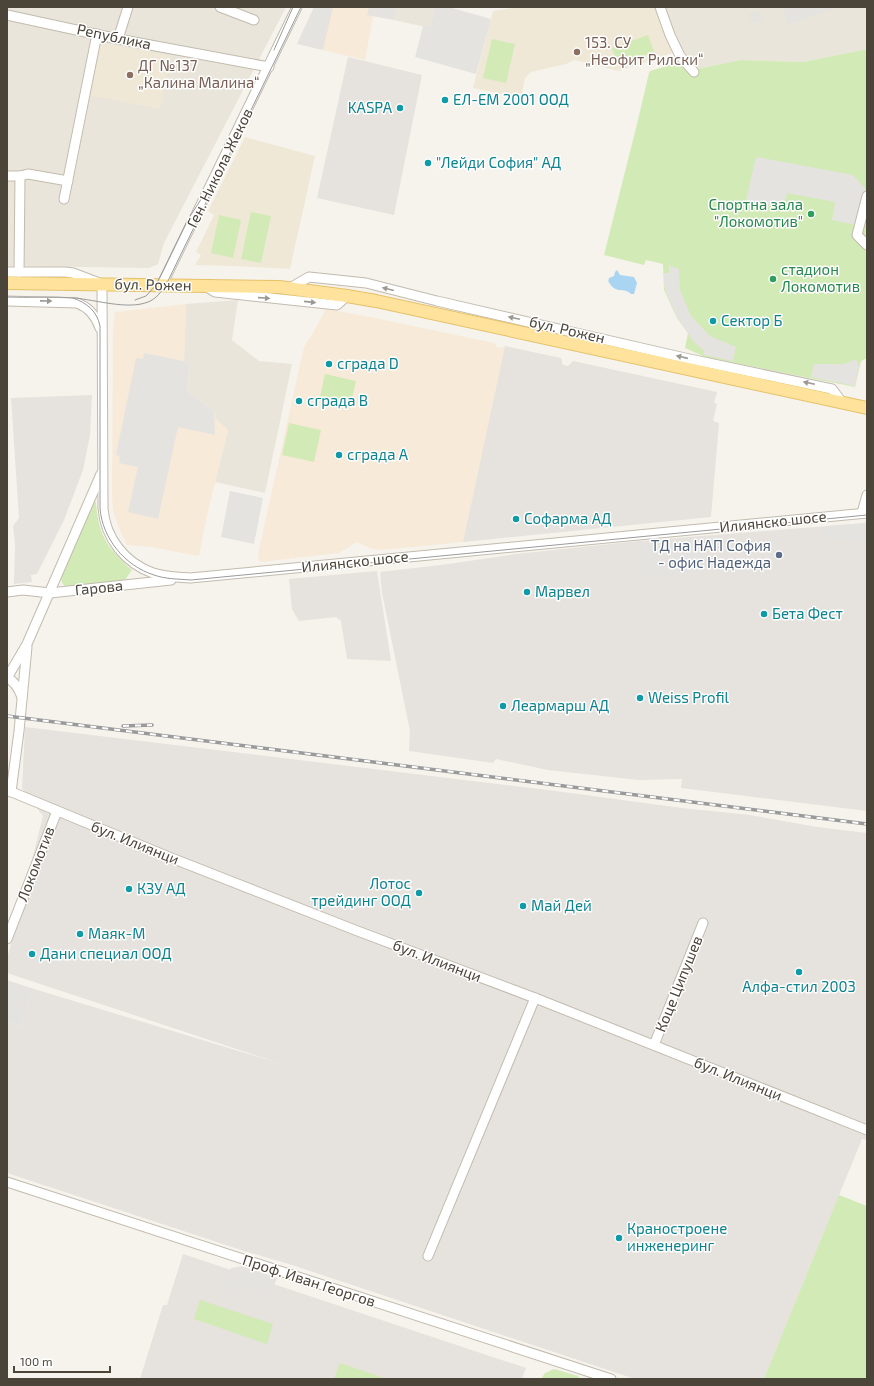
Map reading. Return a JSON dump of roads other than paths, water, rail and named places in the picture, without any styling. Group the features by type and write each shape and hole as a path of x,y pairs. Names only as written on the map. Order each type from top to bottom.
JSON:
{"main road":[{"name":"бул. Рожен","path":"7,283 279,287 347,296 841,401 867,408"}],"street":[{"path":"118,39 128,7"},
{"path":"220,7 254,20"},
{"name":"Ген. Никола Жеков","path":"162,285 297,7"},
{"path":"660,7 670,35 680,56 694,72"},
{"name":"Република","path":"7,15 118,39 269,67"},
{"path":"64,198 97,34"},
{"path":"7,176 20,176 28,174 68,181"},
{"path":"19,272 20,176"},
{"path":"867,196 857,235 867,245"},
{"name":"бул. Рожен","path":"7,272 73,273 102,284"},
{"name":"бул. Рожен","path":"290,288 309,277 366,283 437,301 684,358 820,386 832,389 841,401"},
{"name":"Илиянско шосе","path":"102,284 102,471 104,522 110,536 119,549 132,561 153,573 190,578 864,513"},
{"name":"бул. Рожен","path":"204,286 215,292 337,305 347,296"},
{"path":"7,301 70,302 82,305 91,312 96,319 100,326 102,337"},
{"path":"22,697 15,684 7,678 27,644 102,471"},
{"path":"864,513 867,495"},
{"name":"Гарова","path":"7,592 23,590 50,593 190,578"},
{"path":"9,791 22,697 27,644"},
{"name":"бул. Илиянци","path":"9,791 349,928 535,998 867,1130"},
{"name":"Локомотив","path":"7,939 57,811"},
{"name":"Коце Ципушев","path":"654,1045 703,923"},
{"path":"428,1256 535,998"},
{"name":"Проф. Иван Георгов","path":"7,1182 611,1379"}],"water":[{"path":"617,270 620,275 634,277 637,283 634,294 615,289 610,284 608,281 609,278 614,276"}],"tram line":[{"path":"274,50 293,7"},
{"path":"7,297 67,297 112,304 131,305 148,302 158,295 166,285 301,7"},
{"path":"135,300 146,296 156,285 187,221 203,196"},
{"path":"73,298 83,302 91,308 99,321 100,326 100,508 105,530 110,540 125,558 143,571 158,576 172,579 191,580 867,515"}],"railway":[{"path":"7,716 867,824"},
{"path":"123,726 152,725"}],"place":[{"name":"153. СУ „Неофит Рилски“","path":"577,52"},
{"name":"ДГ №137 „Калина Малина“","path":"130,75"},
{"name":"ЕЛ-ЕМ 2001 ООД","path":"445,100"},
{"name":"KASPA","path":"400,108"},
{"name":"\"Лейди София\" АД","path":"428,163"},
{"name":"Спортна зала \"Локомотив\"","path":"811,214"},
{"name":"стадион Локомотив","path":"773,279"},
{"name":"Сектор Б","path":"713,321"},
{"name":"сграда D","path":"329,364"},
{"name":"сграда В","path":"299,401"},
{"name":"сграда А","path":"339,455"},
{"name":"Софарма АД","path":"516,519"},
{"name":"ТД на НАП София - офис Надежда","path":"779,555"},
{"name":"Марвел","path":"527,592"},
{"name":"Бета Фест","path":"764,614"},
{"name":"Weiss Profil","path":"640,698"},
{"name":"Леармарш АД","path":"503,706"},
{"name":"КЗУ АД","path":"129,889"},
{"name":"Лотос трейдинг ООД","path":"419,893"},
{"name":"Май Дей","path":"523,906"},
{"name":"Маяк-М","path":"80,934"},
{"name":"Дани специал ООД","path":"32,954"},
{"name":"Алфа-стил 2003","path":"799,972"},
{"name":"Краностроене инженеринг","path":"619,1238"}]}
